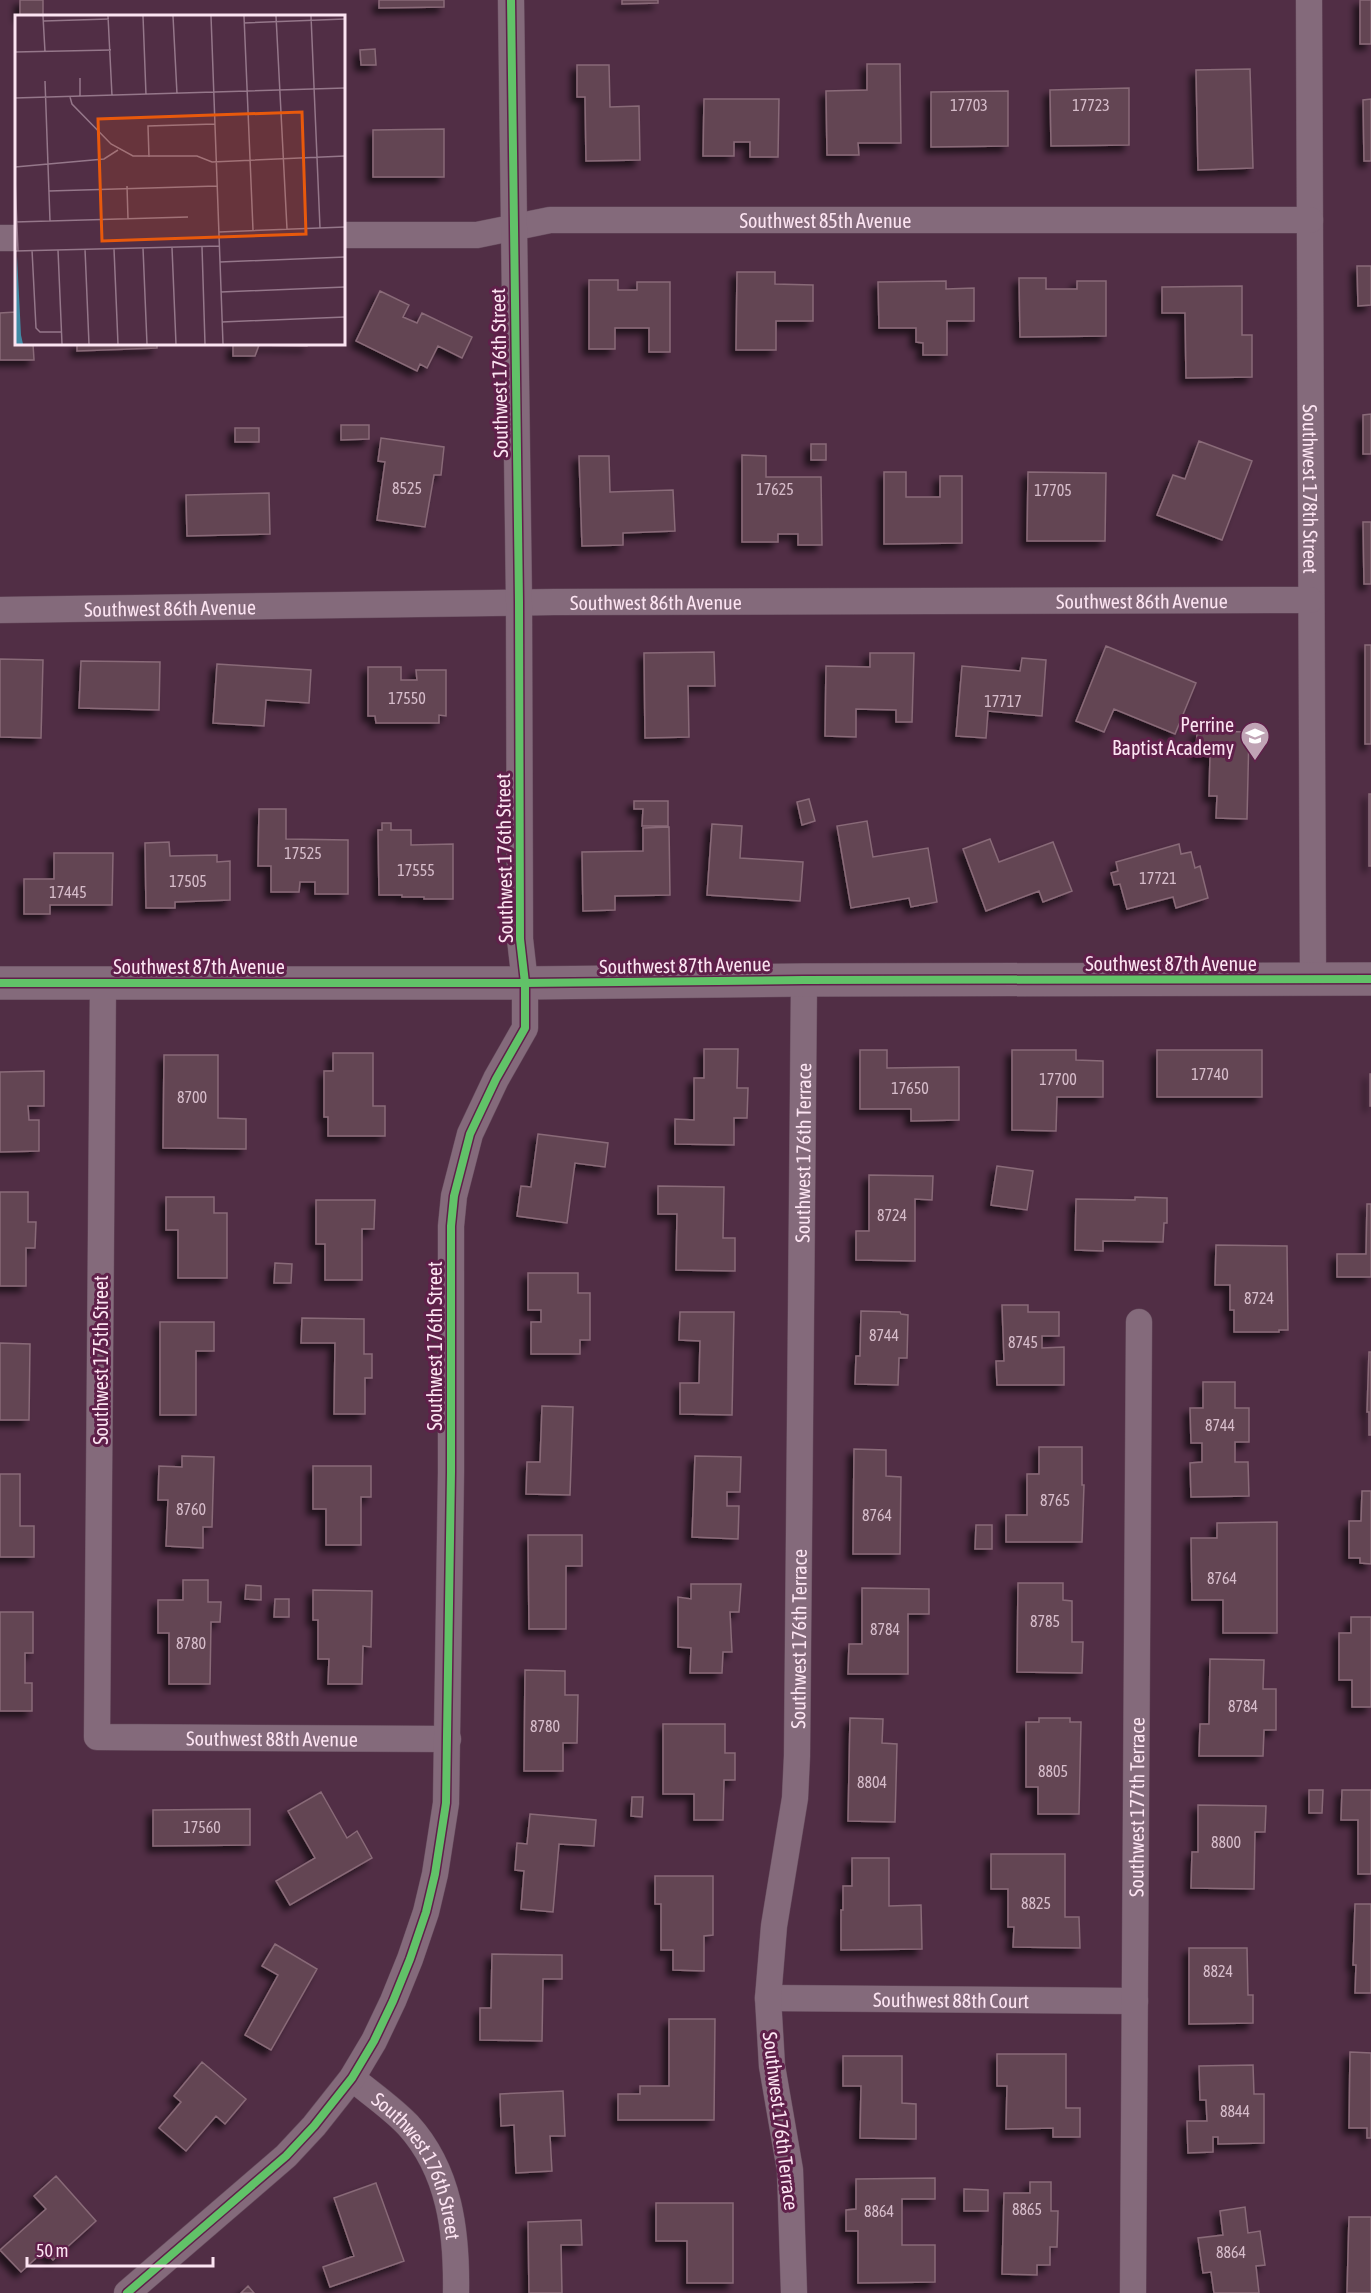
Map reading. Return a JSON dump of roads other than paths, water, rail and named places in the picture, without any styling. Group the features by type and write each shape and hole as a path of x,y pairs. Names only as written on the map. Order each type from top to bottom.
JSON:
{"street":[{"name":"Southwest 176th Street","path":"456,2293 455,2242 448,2202 440,2175 425,2148 408,2125 352,2078 374,2041 410,1959 426,1912 441,1836 446,1803 448,1740 451,1226 460,1166 470,1134 496,1078 525,1028 525,983 520,939 519,602 511,0"},
{"name":"Southwest 178th Street","path":"1309,0 1313,978"},
{"name":"Southwest 85th Avenue","path":"345,236 477,234 550,220 1310,220"},
{"name":"Southwest 86th Avenue","path":"0,610 519,602 1310,600"},
{"name":"Southwest 87th Avenue","path":"0,983 1371,979"},
{"name":"Southwest 176th Terrace","path":"794,2293 789,2170 772,2066 768,1998 774,1926 795,1798 804,980"},
{"name":"Southwest 175th Street","path":"97,1737 103,982"},
{"name":"Southwest 177th Terrace","path":"1133,2293 1139,1322"},
{"name":"Southwest 88th Avenue","path":"97,1737 448,1740"},
{"name":"Southwest 88th Court","path":"768,1998 1135,2001"},
{"path":"127,2293 286,2156 314,2127 352,2078"}],"place":[{"name":"Perrine Baptist Academy","path":"1255,762"}]}
